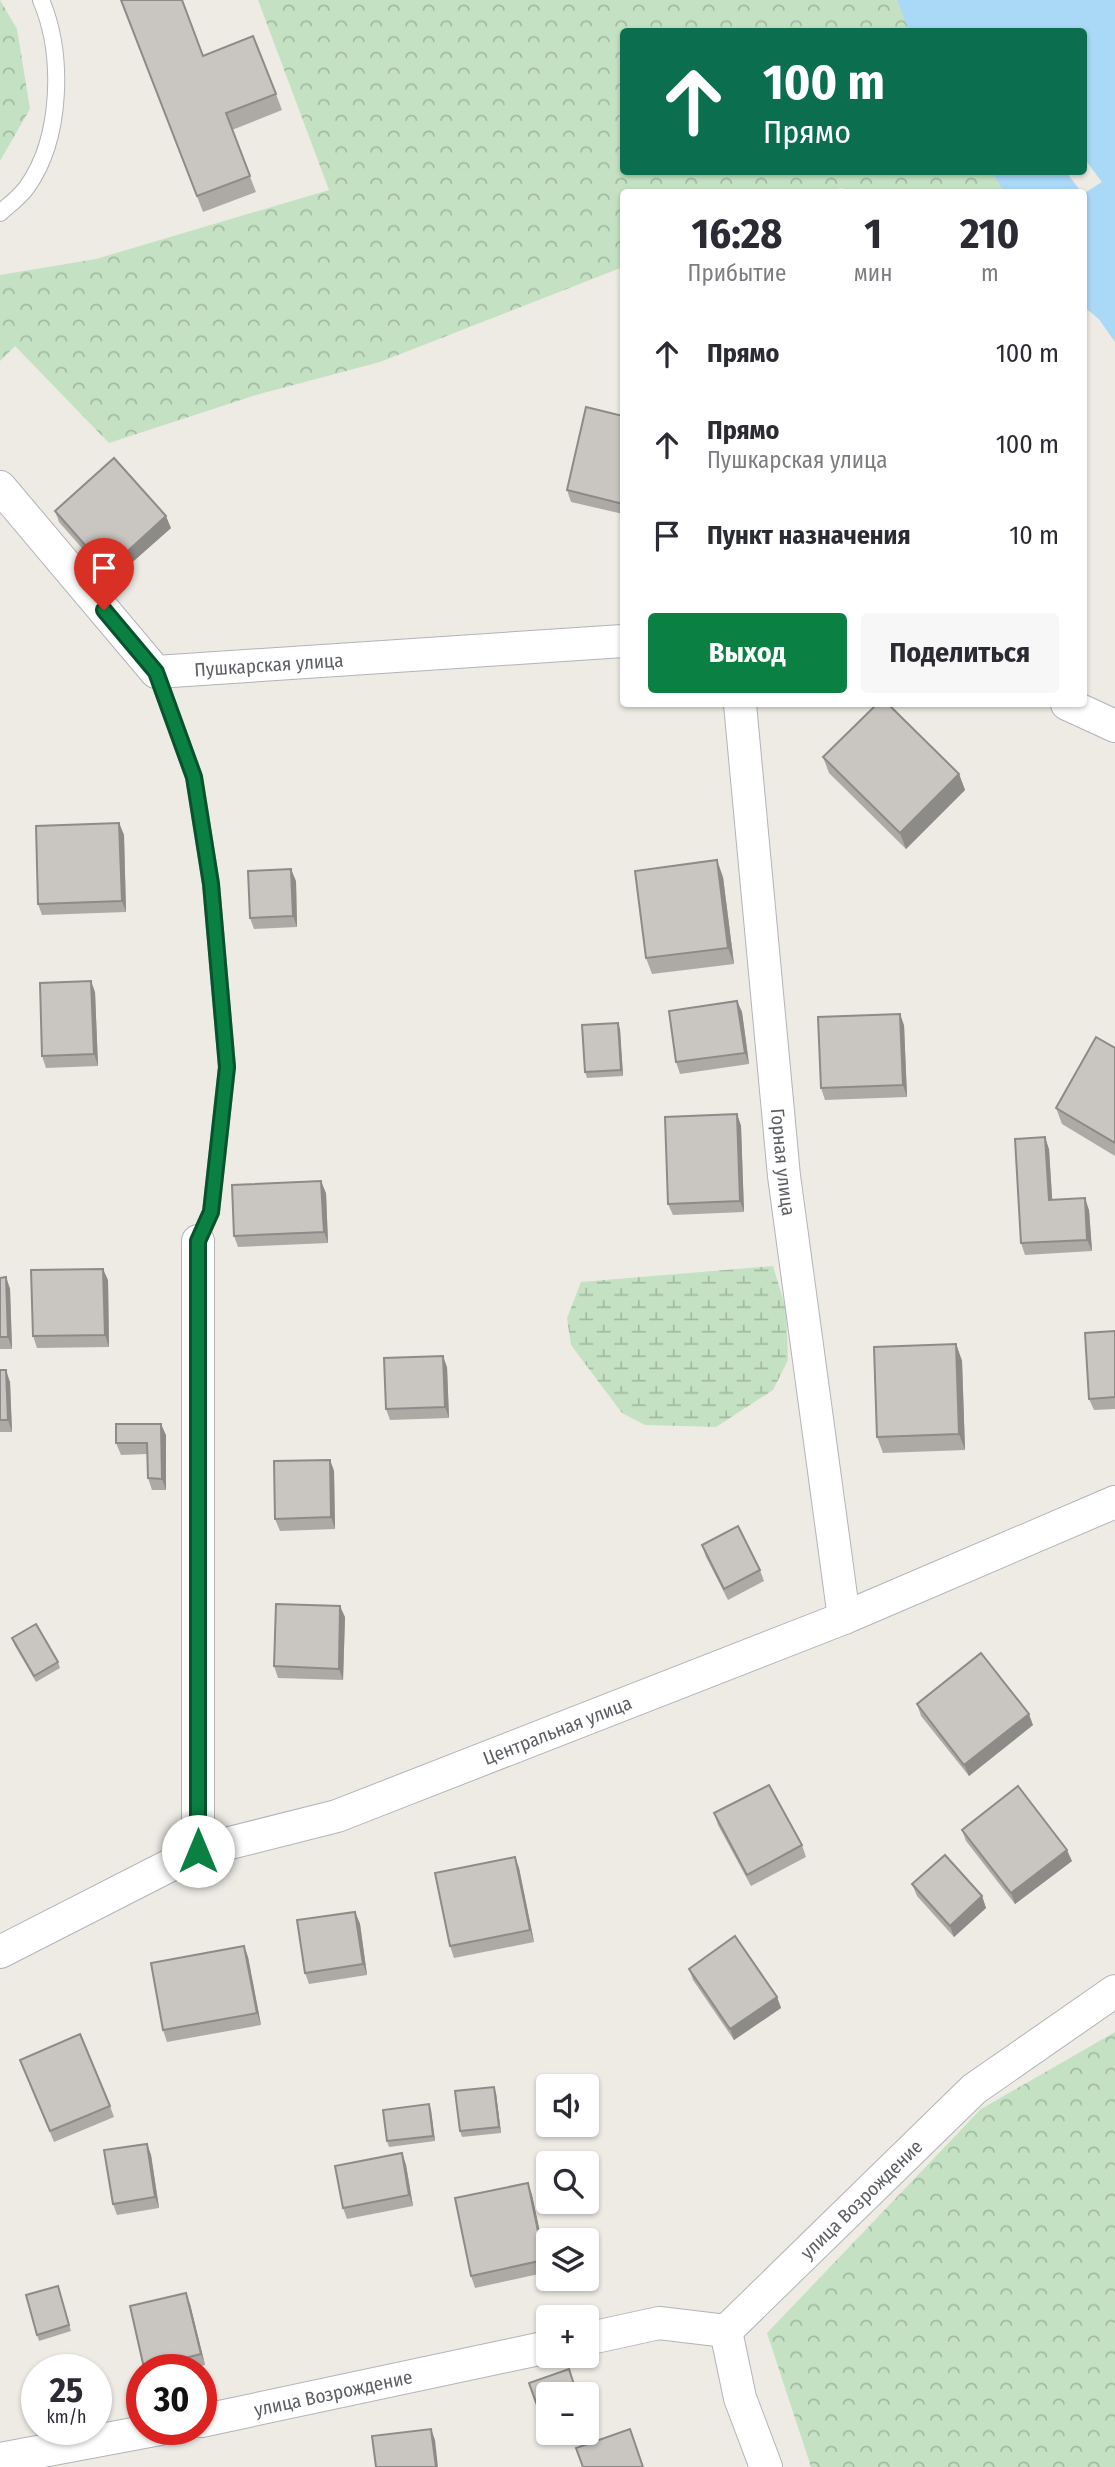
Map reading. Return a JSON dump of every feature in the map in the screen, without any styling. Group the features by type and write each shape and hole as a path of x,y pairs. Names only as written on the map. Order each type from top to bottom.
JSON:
{"street":[{"path":"0,487 156,672"},
{"name":"Пушкарская улица","path":"156,672 620,641"},
{"name":"Горная улица","path":"740,707 785,1176 844,1618"},
{"path":"1074,707 1115,726"},
{"path":"198,1241 198,1851"},
{"name":"Центральная улица","path":"0,1952 198,1851 337,1816 844,1618 1115,1502"},
{"name":"улица Возрождение","path":"726,2331 974,2089 1115,1991"},
{"path":"599,2336 659,2323 726,2331 740,2398 766,2467"},
{"name":"улица Возрождение","path":"217,2418 536,2350"},
{"path":"0,2459 126,2435"}],"lane":[{"path":"0,213 27,187 53,135 57,71 41,0"},
{"path":"156,672 194,777 211,884 227,1067 211,1212 198,1241"}],"green space":[{"path":"0,0 17,29 30,109 0,161"},
{"path":"258,0 1115,0 1115,342 1099,319 1087,309 1087,189 620,189 620,268 380,362 256,395 109,443 15,346 0,361 0,275 96,259 329,190"},
{"path":"773,1266 786,1309 788,1360 773,1390 716,1427 645,1425 622,1413 571,1345 567,1318 581,1282"},
{"path":"1115,2032 1115,2467 811,2467 767,2333 981,2109"}],"water":[{"path":"897,0 1115,0 1115,342 1099,319 1087,309 1087,189 1002,189 994,175 1087,175 1087,28 908,28"}],"pier":[{"path":"1087,162 1102,182 1087,191 1087,189 1079,189 1068,175 1087,175"}],"building":[{"path":"121,0 182,0 203,56 253,36 276,94 226,113 250,176 197,196"},
{"path":"586,407 620,415 620,503 567,490"},
{"path":"114,458 166,516 107,570 55,511"},
{"path":"874,707 891,707 959,774 900,833 823,757"},
{"path":"119,823 122,901 38,904 36,826"},
{"path":"717,860 728,948 646,958 635,871"},
{"path":"291,869 293,916 250,918 248,871"},
{"path":"91,981 94,1054 42,1056 40,983"},
{"path":"737,1001 745,1053 676,1062 669,1011"},
{"path":"900,1014 903,1085 821,1088 818,1017"},
{"path":"618,1023 621,1070 585,1072 582,1025"},
{"path":"1096,1037 1115,1048 1115,1143 1056,1108"},
{"path":"737,1114 740,1201 668,1204 665,1117"},
{"path":"1045,1137 1049,1200 1085,1198 1087,1240 1021,1243 1015,1139"},
{"path":"321,1181 324,1232 234,1236 232,1185"},
{"path":"103,1269 105,1335 33,1336 31,1270"},
{"path":"6,1277 8,1337 0,1337 0,1278"},
{"path":"1115,1331 1115,1397 1089,1399 1085,1333"},
{"path":"956,1344 959,1434 877,1437 874,1347"},
{"path":"443,1356 445,1407 386,1409 384,1358"},
{"path":"0,1370 6,1370 8,1420 0,1420"},
{"path":"116,1424 161,1424 162,1479 148,1478 147,1443 116,1443"},
{"path":"330,1460 331,1517 275,1519 274,1461"},
{"path":"738,1526 760,1570 724,1589 702,1545"},
{"path":"276,1604 340,1606 339,1669 274,1666"},
{"path":"36,1624 58,1662 34,1676 12,1638"},
{"path":"981,1653 1029,1714 964,1765 917,1704"},
{"path":"769,1785 802,1845 747,1875 714,1813"},
{"path":"1018,1786 1067,1850 1011,1893 962,1830"},
{"path":"945,1855 982,1896 950,1926 912,1884"},
{"path":"515,1857 530,1930 450,1946 435,1873"},
{"path":"355,1912 363,1964 305,1973 297,1920"},
{"path":"735,1936 777,1997 730,2029 689,1969"},
{"path":"244,1946 257,2013 163,2030 151,1963"},
{"path":"80,2034 110,2106 50,2131 20,2060"},
{"path":"494,2087 499,2127 460,2131 455,2091"},
{"path":"429,2104 433,2136 387,2141 383,2110"},
{"path":"147,2144 155,2197 113,2204 104,2150"},
{"path":"402,2153 409,2195 343,2208 335,2166"},
{"path":"528,2183 537,2228 536,2262 471,2276 455,2198"},
{"path":"58,2286 69,2325 37,2335 26,2295"},
{"path":"186,2293 201,2354 141,2354 130,2306"},
{"path":"569,2369 573,2382 536,2382 536,2402 529,2383"},
{"path":"431,2429 436,2467 376,2467 372,2436"},
{"path":"630,2429 643,2467 583,2467 576,2448 599,2445 599,2440"}],"route":[{"path":"104,610 156,672 194,777 211,884 227,1067 211,1212 198,1241 198,1851"}]}
